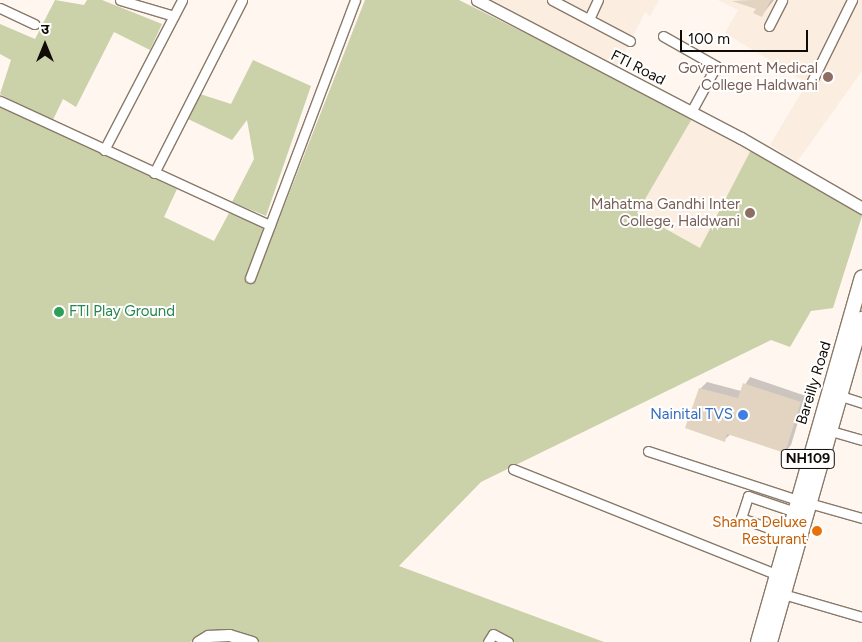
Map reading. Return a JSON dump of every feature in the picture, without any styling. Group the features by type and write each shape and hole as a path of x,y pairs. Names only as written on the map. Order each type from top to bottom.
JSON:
{"highway":[{"name":"Bareilly Road","path":"758,642 786,534 831,431 834,394 862,278"},
{"name":"Bareilly Road","path":"770,642 783,594 799,504 834,394 862,318"}],"main road":[{"name":"FTI Road","path":"477,0 691,112 862,208"},
{"path":"198,642 228,635 252,642"}],"street":[{"path":"120,0 174,16"},
{"path":"104,150 182,0"},
{"path":"154,173 242,0"},
{"path":"250,278 355,0"},
{"path":"589,19 598,0"},
{"path":"768,26 782,0"},
{"path":"810,85 852,0"},
{"path":"556,1 630,41"},
{"path":"0,8 34,24"},
{"path":"663,36 716,66 691,112"},
{"path":"0,101 270,225"},
{"path":"834,394 862,403"},
{"path":"831,431 862,440"},
{"path":"648,451 799,504"},
{"path":"513,469 775,574"},
{"path":"786,534 741,518 748,496 799,504 862,518"},
{"path":"783,594 862,617"},
{"path":"488,642 493,634 508,642"}],"shaded area":[{"path":"489,0 659,0 650,16 645,12 617,68"},
{"name":"Government Medical College Haldwani","path":"718,0 862,0 862,71 797,162 770,145 807,83 725,33 738,10"},
{"name":"Mahatma Gandhi Inter College, Haldwani","path":"693,117 862,214 833,308 811,311 637,213"}],"green space":[{"path":"55,0 84,5 87,0 102,0 162,24 150,50 114,32 76,107 63,99 52,122 0,94 11,60 0,54 0,24 35,39"},
{"path":"365,0 459,0 693,117 637,213 700,248 751,150 855,207 862,216 833,308 811,311 790,347 771,340 481,482 399,566 604,642 260,642 219,631 190,642 0,642 0,107 177,189 164,217 214,241 229,213 274,232"},
{"path":"253,60 311,86 266,216 232,202 254,159 247,120 232,140 186,118 200,94 231,104"}],"building":[{"path":"771,0 762,17 753,13 756,9 732,1"},
{"name":"Nainital TVS","path":"743,383 801,402 785,453 727,434 725,442 685,428 699,388 738,398"}],"place":[{"name":"Government Medical College Haldwani","path":"828,77"},
{"name":"Mahatma Gandhi Inter College, Haldwani","path":"750,213"},
{"name":"FTI Play Ground","path":"59,312"},
{"name":"Nainital TVS","path":"743,415"},
{"name":"Shama Deluxe Resturant","path":"817,531"}]}
